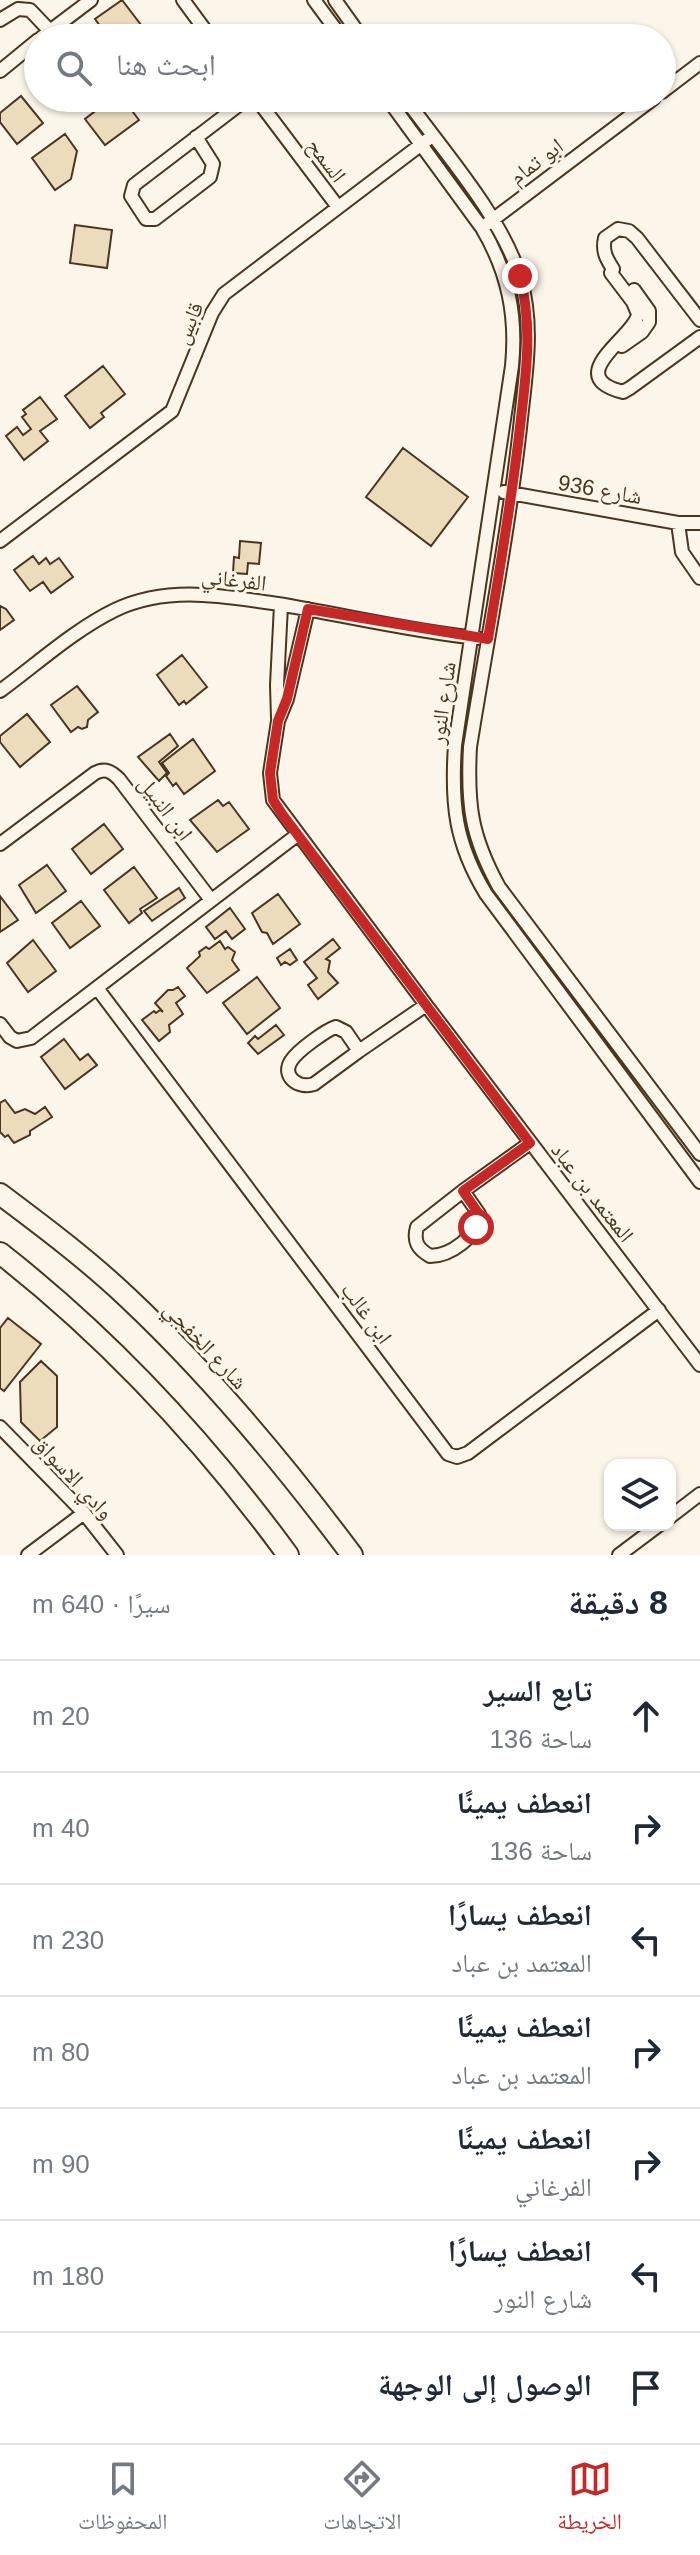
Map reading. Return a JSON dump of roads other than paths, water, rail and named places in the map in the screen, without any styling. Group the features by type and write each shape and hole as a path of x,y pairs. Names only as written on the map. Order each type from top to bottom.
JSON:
{"highway":[{"name":"شارع الخفجي","path":"0,1194 55,1235 127,1297 187,1357 306,1494 352,1555"},
{"path":"0,1253 151,1389 216,1461 288,1555"}],"street":[{"path":"59,24 91,0"},
{"path":"183,0 201,24"},
{"path":"314,0 332,24"},
{"path":"335,0 352,24"},
{"path":"0,20 18,9 30,10 37,24"},
{"path":"0,71 24,51"},
{"path":"676,81 700,63"},
{"path":"196,137 213,164 210,177 155,219 146,219 132,199 132,189 196,137 229,112"},
{"name":"السمح","path":"267,112 338,207"},
{"name":"شارع النور","path":"397,112 494,249 507,283 514,323 512,366 455,745 452,784 460,840 471,870 486,894 700,1182"},
{"name":"شارع النور","path":"415,112 493,219 510,250 520,276 528,320 528,354 512,494 470,747 470,810 483,859 499,887 700,1154"},
{"name":"ابو تمام","path":"482,228 635,112"},
{"name":"قابس","path":"0,541 172,411 216,304 230,289 432,136"},
{"path":"700,320 645,247 629,231 618,229 605,238 605,255 613,269 617,269 650,316 642,332 600,360 598,368 607,385 623,392 700,337"},
{"name":"شارع 936","path":"493,489 678,523 700,523"},
{"path":"678,523 682,552 700,578"},
{"name":"الفرغاني","path":"0,691 98,621 133,603 166,595 222,595 488,639"},
{"name":"المعتمد بن عباد","path":"281,605 278,721 270,786 273,800 700,1365"},
{"name":"المعتمد بن عباد","path":"278,721 287,699 308,609"},
{"name":"ابن النبيل","path":"0,844 95,773 107,770 119,779 211,900"},
{"path":"0,1024 10,1037 23,1041 297,835"},
{"name":"ابن غالب","path":"97,988 448,1454 457,1457 468,1453 659,1310"},
{"path":"359,1051 342,1028 332,1028 293,1058 288,1073 298,1085 314,1084 426,1005"},
{"path":"653,1119 666,1108"},
{"path":"463,1191 479,1214 476,1227 448,1253 430,1256 417,1246 417,1227 463,1191 530,1143"},
{"name":"وادي الاسواق","path":"0,1427 84,1513 117,1555"},
{"path":"676,1512 700,1494"},
{"path":"28,1555 84,1513"},
{"path":"619,1555 651,1531"}]}
